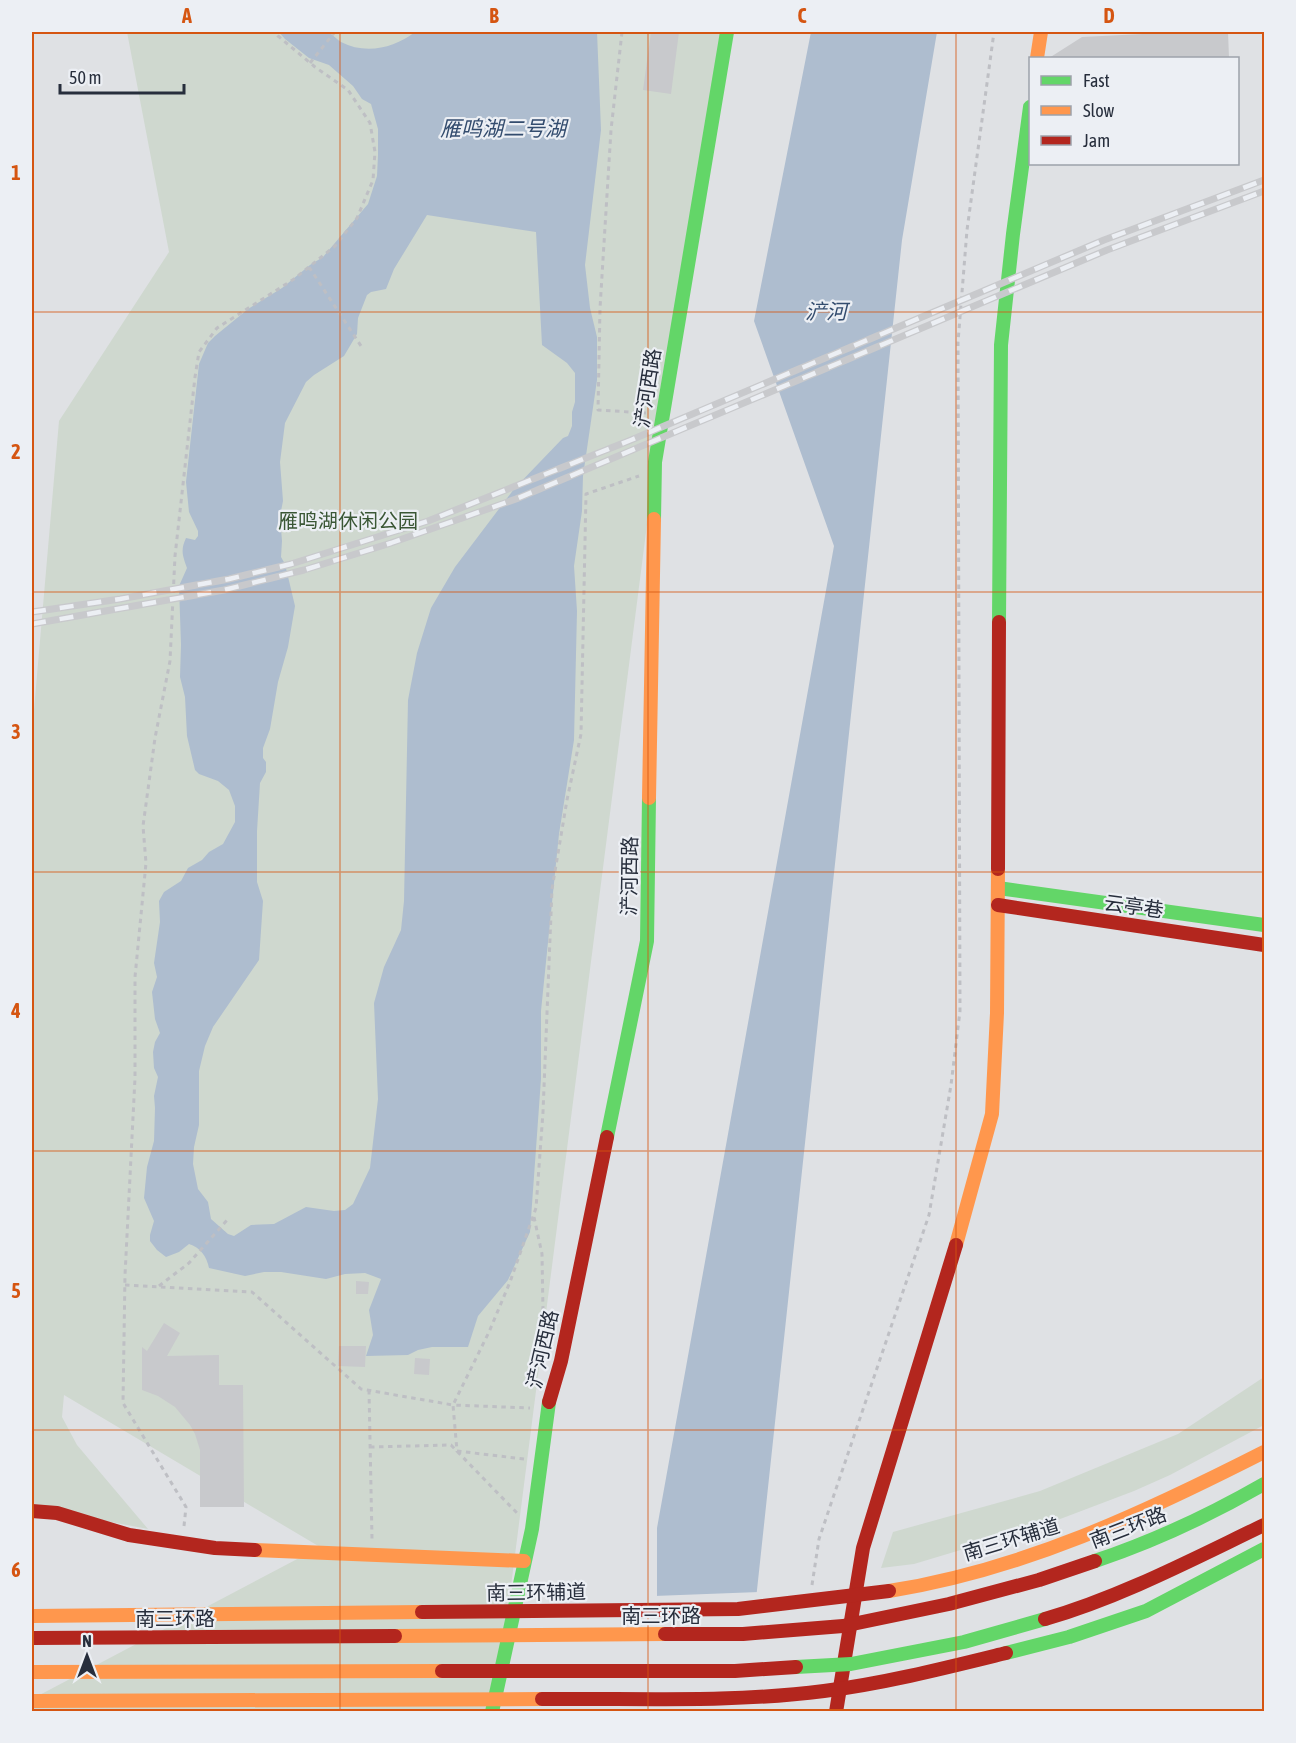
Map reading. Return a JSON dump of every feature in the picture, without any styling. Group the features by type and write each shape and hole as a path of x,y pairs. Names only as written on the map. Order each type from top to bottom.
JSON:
{"main road":[{"name":"浐河西路","path":"492,1712 532,1529 547,1409 560,1366 647,941 655,471 727,32"},
{"path":"1037,57 1041,32"},
{"path":"836,1712 862,1548 963,1224 992,1114 997,1013 1001,345 1029,114"},
{"path":"998,888 1264,925"},
{"name":"云亭巷","path":"998,905 1264,945"},
{"name":"南三环辅道","path":"32,1616 738,1609 827,1600 943,1580 1025,1557 1100,1530 1182,1493 1264,1452"},
{"name":"南三环路","path":"32,1638 743,1634 843,1626 949,1604 1039,1580 1129,1550 1214,1513 1264,1484"},
{"path":"32,1511 57,1513 129,1535 215,1548 524,1561"},
{"path":"32,1672 735,1671 852,1664 964,1642 1069,1612 1165,1572 1264,1525"},
{"path":"32,1701 746,1698 823,1691 900,1679 1069,1637 1146,1611 1264,1549"}],"path":[{"path":"183,1543 186,1507 123,1403 125,1285 135,1078 135,977 146,863 143,826 155,738 170,661 175,556 199,352 217,328 294,279 335,246 357,218 373,180 375,152 370,123 348,90 310,63 275,32"},
{"path":"622,32 610,141 600,308 598,410 663,413"},
{"path":"812,1585 819,1539 929,1215 959,1022 958,342 967,230 994,32"},
{"path":"310,63 334,33"},
{"path":"309,267 361,346"},
{"path":"457,1451 453,1405 489,1332 510,1282 536,1208 543,1112 552,889 580,734 586,494 655,471"},
{"path":"534,1215 542,1254 543,1312 535,1357 560,1366"},
{"path":"158,1287 189,1263 228,1219"},
{"path":"125,1285 252,1292 361,1389 453,1405 547,1409"},
{"path":"369,1390 372,1555"},
{"path":"370,1447 451,1445 532,1529"},
{"path":"457,1451 541,1461"}],"green space":[{"name":"雁鸣湖休闲公园","path":"127,32 724,32 655,462 495,1711 32,1712 32,1699 320,1547 64,1395 62,1417 77,1445 148,1529 32,1507 32,733 59,421 169,252"},
{"path":"1264,1377 1264,1425 1170,1475 1047,1524 914,1564 881,1568 893,1532 1040,1491 1178,1434"}],"water":[{"name":"雁鸣湖二号湖","path":"321,31 350,46 370,49 389,46 415,32 597,32 601,130 585,265 590,308 597,337 597,380 583,476 582,511 574,566 577,611 574,740 559,834 541,1011 541,1079 530,1232 508,1280 478,1316 468,1347 432,1347 408,1355 366,1356 373,1335 369,1310 381,1279 365,1273 345,1274 326,1279 281,1272 264,1272 245,1276 209,1268 202,1253 189,1244 179,1252 166,1257 150,1241 154,1221 144,1198 147,1167 154,1141 154,1096 158,1077 154,1068 153,1052 160,1033 155,1019 152,992 157,977 154,963 160,922 159,901 164,892 181,881 188,868 223,844 235,822 235,806 229,790 218,781 199,774 195,770 187,736 185,697 180,677 179,586 187,568 183,557 183,546 186,538 195,540 198,536 189,512 186,482 199,364 208,343 215,336 248,309 282,288 323,257 368,204 377,176 378,129 371,104 362,99 353,86 329,65 309,58 279,32","holes":["427,215 536,232 542,345 567,363 575,373 572,426 568,436 563,438 514,489 455,567 431,608 417,653 408,700 404,901 401,930 384,967 374,1003 378,1099 370,1168 353,1204 345,1210 334,1211 306,1207 274,1224 251,1225 234,1236 228,1234 211,1219 208,1202 198,1189 193,1164 194,1147 199,1125 199,1071 205,1046 213,1027 259,960 263,901 257,882 257,831 260,783 266,772 263,748 270,729 295,606 285,564 281,557 280,516 283,501 280,462 285,423 306,382 344,356 357,334 358,318 367,295 386,289 394,269"]},
{"name":"浐河","path":"811,32 937,32 902,240 744,1711 657,1712 657,1528 834,546 754,321"}],"pier":[{"path":"759,1592 747,1712 654,1712 654,1596"}],"building":[{"path":"651,32 679,32 671,94 643,90"},
{"path":"1228,32 1229,57 1051,57 1082,37"},
{"path":"356,1281 369,1282 368,1294 356,1294"},
{"path":"164,1323 180,1333 167,1356 219,1355 219,1385 243,1385 244,1507 200,1507 200,1450 195,1434 175,1407 158,1396 142,1390 142,1347 147,1351"},
{"path":"339,1346 366,1346 365,1367 338,1366"},
{"path":"415,1358 430,1359 429,1375 414,1374"}],"railway":[{"path":"32,612 229,579 291,564 428,521 631,440 1104,240 1264,180"},
{"path":"32,624 224,590 304,570 391,543 516,499 1107,250 1264,191"}],"traffic: fast":[{"path":"654,519 655,462 727,32"},
{"path":"999,622 1001,345 1029,114"},
{"path":"607,1137 647,941 649,798"},
{"path":"998,888 1264,925"},
{"path":"492,1712 532,1529 549,1402"},
{"path":"1095,1561 1182,1527 1264,1484"},
{"path":"1006,1653 1069,1637 1146,1611 1264,1549"},
{"path":"796,1667 851,1664 964,1642 1045,1619"}],"traffic: slow":[{"path":"1037,57 1041,32"},
{"path":"649,798 654,519"},
{"path":"956,1245 992,1114 997,1013 998,869"},
{"path":"889,1591 939,1582 987,1569 1082,1537 1264,1452"},
{"path":"255,1550 524,1561"},
{"path":"32,1616 422,1612"},
{"path":"395,1636 665,1634"},
{"path":"32,1672 442,1671"},
{"path":"32,1701 542,1699"}],"traffic: jam":[{"path":"998,869 999,622"},
{"path":"998,905 1264,945"},
{"path":"549,1402 561,1361 607,1137"},
{"path":"836,1712 863,1548 956,1245"},
{"path":"32,1511 57,1513 129,1535 215,1548 255,1550"},
{"path":"1045,1619 1129,1589 1264,1525"},
{"path":"665,1634 743,1634 843,1626 949,1604 1039,1580 1095,1561"},
{"path":"422,1612 738,1609 889,1591"},
{"path":"32,1638 395,1636"},
{"path":"542,1699 719,1699 789,1695 870,1684 1006,1653"},
{"path":"442,1671 735,1671 796,1667"}]}
